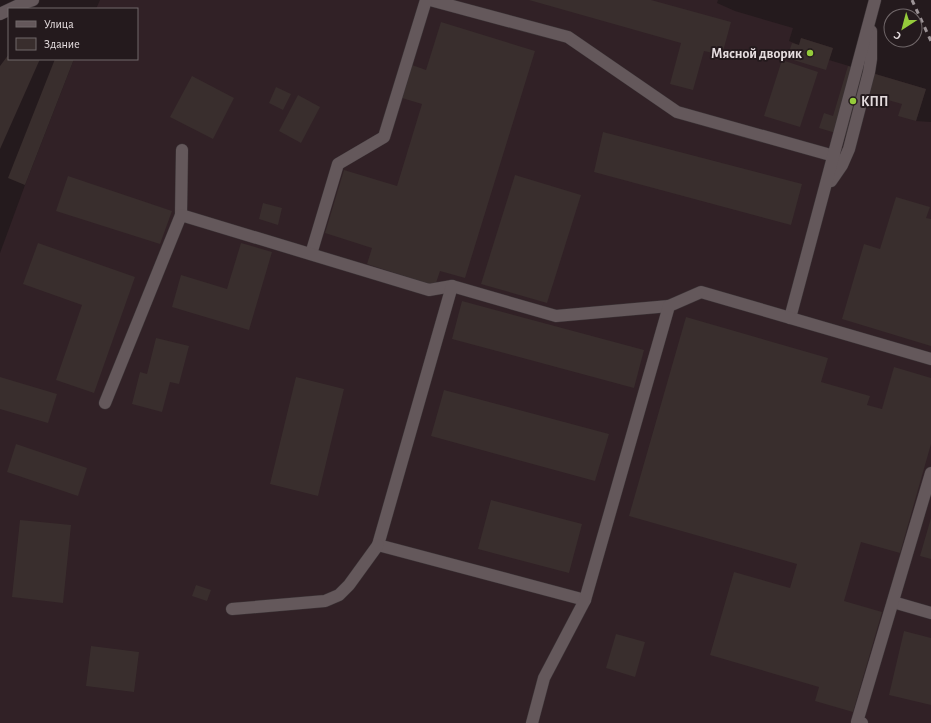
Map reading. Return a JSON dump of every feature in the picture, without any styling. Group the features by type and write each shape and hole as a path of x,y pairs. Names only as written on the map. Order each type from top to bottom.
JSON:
{"street":[{"path":"13,8 33,0"},
{"path":"312,254 338,164 384,137 426,0"},
{"path":"430,0 568,37 677,112 834,156"},
{"path":"790,318 826,188 875,0"},
{"path":"826,188 842,165 849,149 865,88 871,59 871,16"},
{"path":"104,403 181,215 182,150"},
{"path":"181,215 429,290 452,286 556,316 669,306 701,292 931,359"},
{"path":"232,609 325,601 339,595 349,586 378,545 452,286"},
{"path":"532,723 544,678 585,600 669,306"},
{"path":"862,723 858,722 931,474"},
{"path":"378,545 585,600"},
{"path":"893,602 931,613"}],"shaded area":[{"path":"100,0 718,0 717,3 735,11 793,28 789,41 799,45 801,38 833,48 829,60 926,89 916,121 931,122 931,723 0,723 0,253 74,60 138,60 138,8 96,8"}],"building":[{"path":"529,0 651,0 731,22 722,55 704,51 693,90 670,84 681,43"},
{"path":"441,22 535,51 465,278 440,271 435,286 367,264 372,248 325,233 344,170 397,186 422,104 402,98 412,65 426,70"},
{"name":"Мясной дворик","path":"801,38 833,48 826,70 787,58 792,43 799,45"},
{"path":"8,55 8,60 40,60 0,149 0,66"},
{"path":"55,60 74,60 25,185 8,178"},
{"path":"782,60 818,72 800,127 764,116"},
{"name":"КПП","path":"848,66 926,89 916,121 898,116 902,104 881,98 880,103 868,99 856,139 819,128 824,113 833,116"},
{"path":"192,76 234,98 213,139 170,117"},
{"path":"276,87 291,94 283,110 269,103"},
{"path":"298,95 320,107 301,143 279,131"},
{"path":"603,132 802,184 791,225 594,172"},
{"path":"515,175 581,195 547,303 481,284"},
{"path":"68,176 172,211 160,244 56,211"},
{"path":"896,197 930,207 926,218 931,219 931,346 842,319 864,244 880,249"},
{"path":"263,203 282,208 278,225 259,219"},
{"path":"38,243 135,277 94,393 56,380 82,305 23,284"},
{"path":"241,243 272,252 249,330 172,307 181,275 227,289"},
{"path":"462,301 644,350 634,388 452,339"},
{"path":"686,317 828,358 821,382 870,396 867,405 882,409 894,367 931,378 931,444 900,553 861,542 844,601 882,612 853,712 815,701 819,687 710,655 734,572 790,588 797,564 629,516"},
{"path":"156,338 189,346 179,384 170,382 162,412 132,404 140,372 147,374"},
{"path":"0,377 57,394 48,423 0,409"},
{"path":"296,377 344,389 318,496 270,484"},
{"path":"444,390 609,434 595,481 431,436"},
{"path":"16,444 87,468 78,496 7,472"},
{"path":"491,500 582,524 569,573 478,549"},
{"path":"931,518 931,559 920,556"},
{"path":"20,520 71,525 63,603 12,597"},
{"path":"196,585 211,590 207,601 192,596"},
{"path":"904,631 931,638 931,705 889,695"},
{"path":"616,634 645,642 635,677 606,668"},
{"path":"91,646 139,652 134,692 86,686"}],"railway":[{"path":"912,0 931,41"}],"place":[{"name":"Мясной дворик","path":"810,53"},
{"name":"КПП","path":"853,101"}]}
